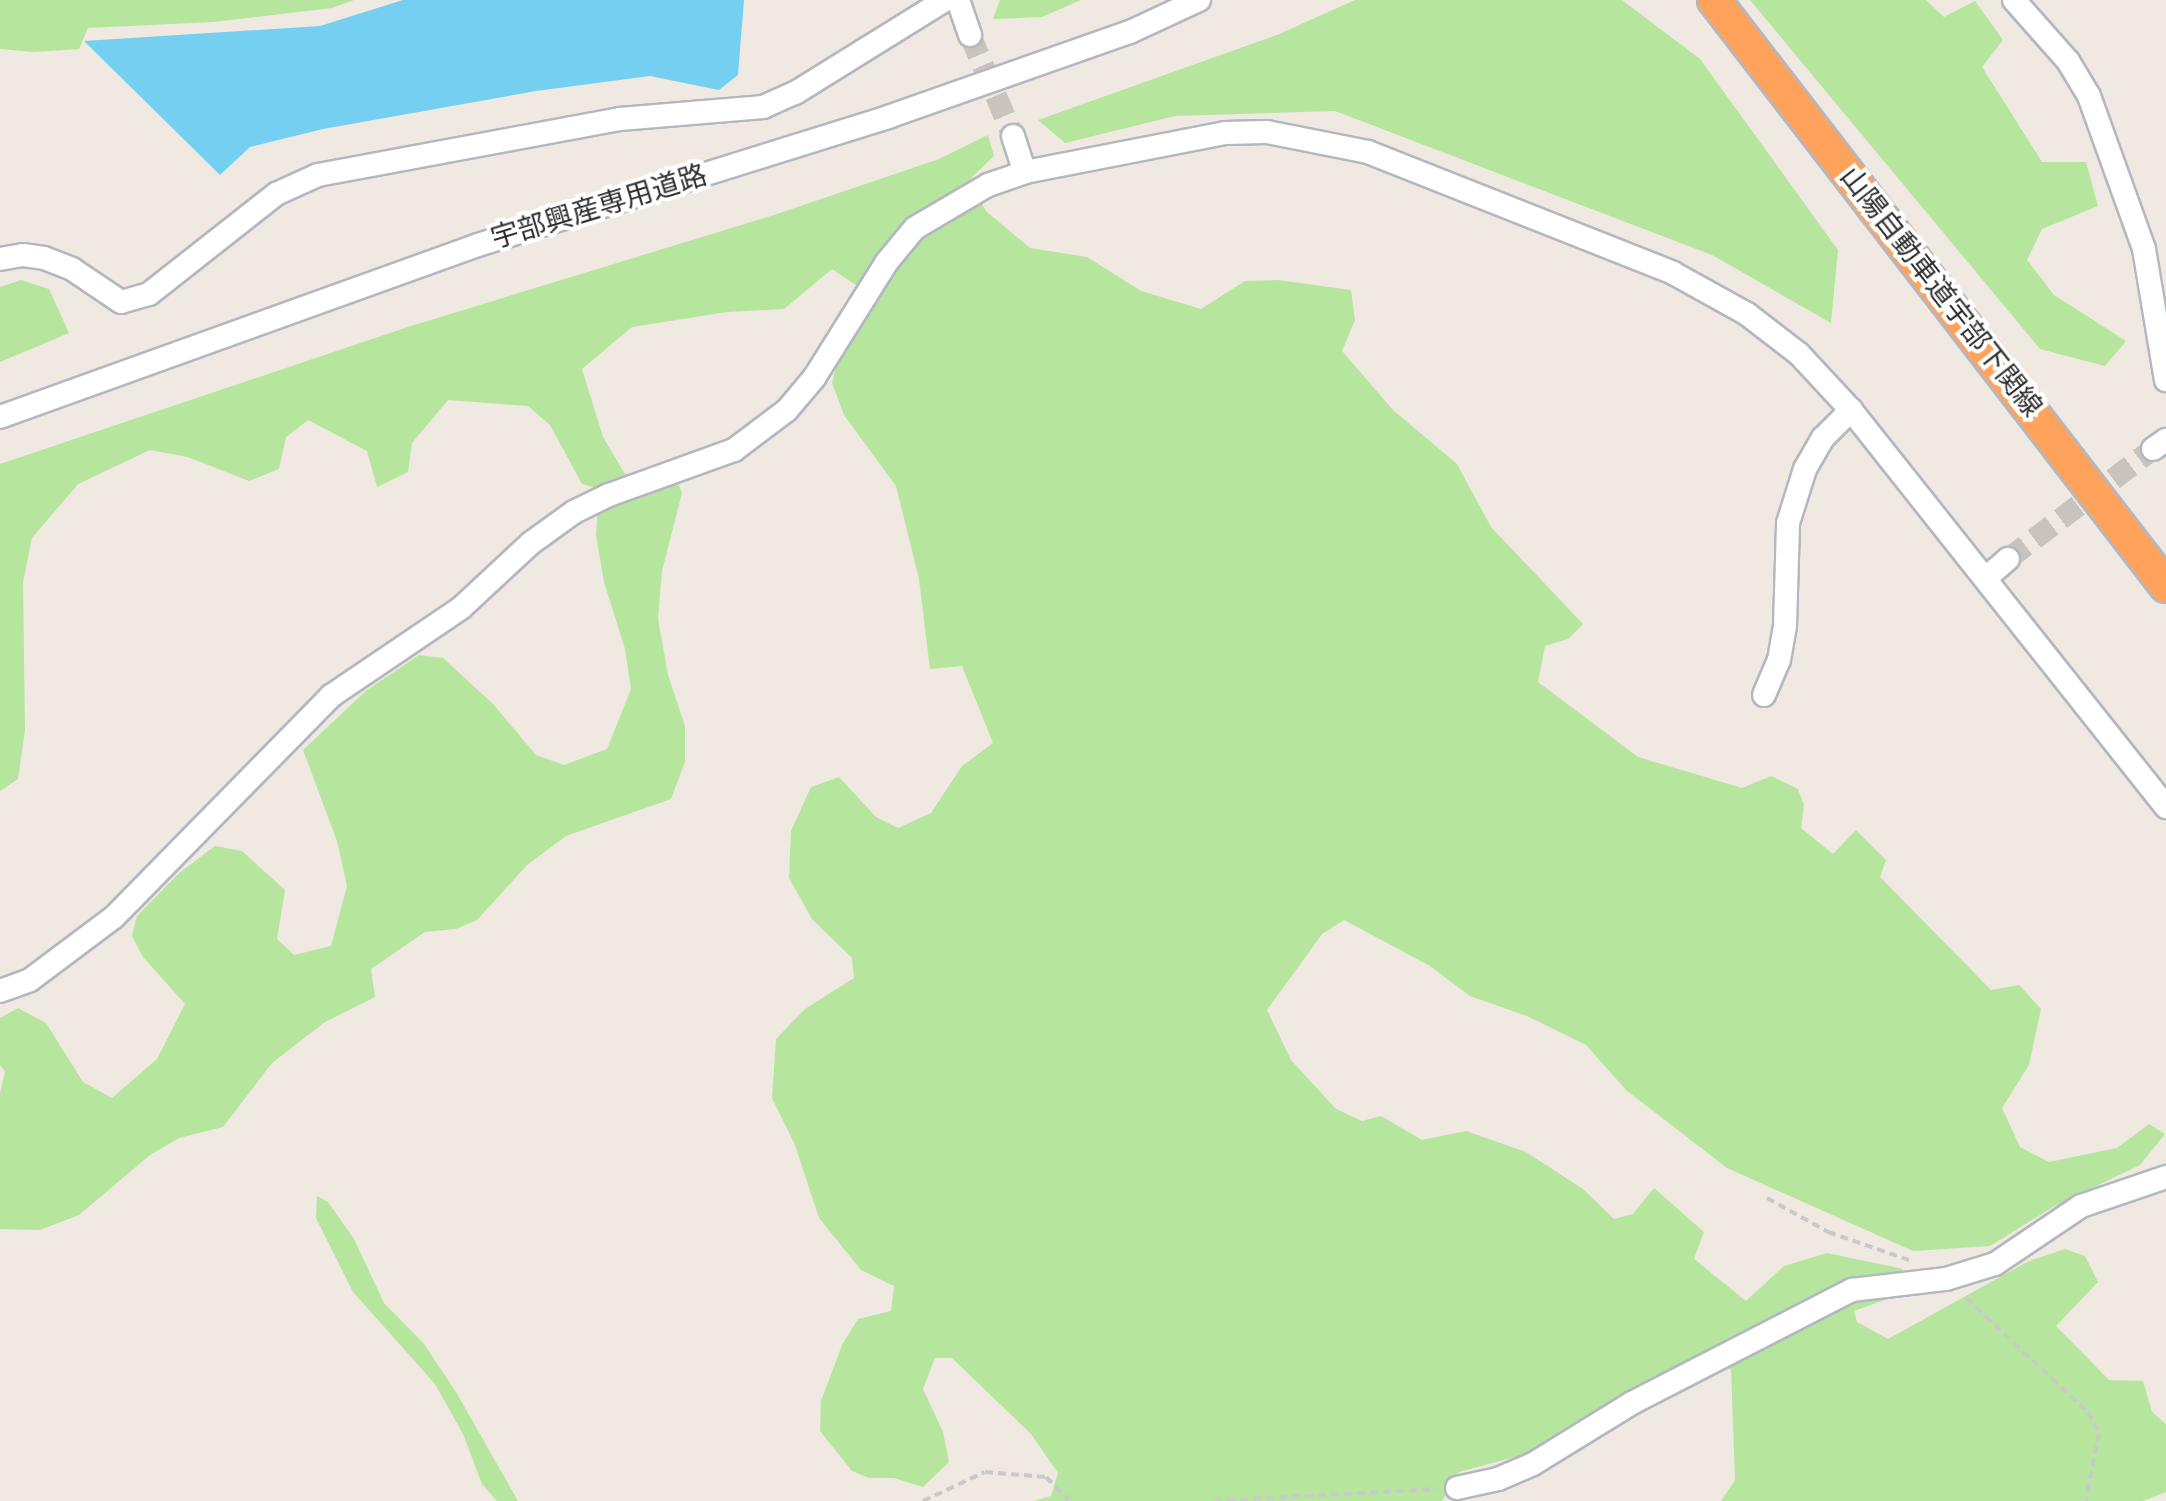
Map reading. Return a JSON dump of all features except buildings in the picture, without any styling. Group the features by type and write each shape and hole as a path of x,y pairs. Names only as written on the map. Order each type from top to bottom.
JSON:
{"highway":[{"name":"山陽自動車道宇部下関線","path":"1714,0 2166,586"}],"street":[{"path":"0,260 23,255 44,258 72,269 121,302 149,294 276,194 318,174 620,119 762,107 794,93 945,0"},
{"path":"958,0 970,35"},
{"name":"宇部興産専用道路","path":"0,417 478,244 906,111 1130,32 1199,0"},
{"path":"2014,0 2068,61 2088,96 2144,249 2166,380"},
{"path":"0,991 30,980 114,917 331,696 462,608 531,543 574,512 734,450 765,428 814,378 886,263 915,228 962,198 1025,172 1225,133 1284,134 1368,152 1673,272 1773,334 1799,354 1851,410 2166,807"},
{"path":"1013,136 1025,172"},
{"path":"1764,695 1779,660 1786,626 1788,523 1805,469 1823,438 1851,410"},
{"path":"1986,578 2008,560"},
{"path":"1457,1488 1498,1479 1532,1464 1632,1403 1852,1290 1946,1278 1995,1264 2081,1206 2166,1178"}],"path":[{"path":"1767,1198 1828,1232 1946,1278 2088,1412 2099,1434 2086,1501"},
{"path":"923,1501 986,1472 1021,1472 1046,1477 1069,1501"},
{"path":"1214,1501 1457,1488"}],"green space":[{"path":"0,0 354,0 332,8 213,22 88,28 79,49 34,52 0,49"},
{"path":"1000,0 1081,0 1042,17 993,19"},
{"path":"1355,0 1622,0 1700,59 1838,250 1831,323 1712,255 1335,111 1175,116 1065,143 1038,120 1277,35"},
{"path":"1750,0 1926,0 1944,17 1975,1 2003,40 1982,67 2042,162 2086,162 2098,206 2042,229 2027,260 2054,295 2126,341 2105,366 2040,349"},
{"path":"988,135 994,156 967,182 987,212 1030,248 1087,257 1141,291 1201,309 1245,281 1278,280 1351,290 1355,320 1342,351 1393,410 1457,464 1491,527 1583,624 1568,639 1545,646 1538,682 1638,757 1742,788 1771,776 1798,789 1804,805 1801,828 1833,854 1856,830 1886,860 1880,877 1991,990 2019,985 2041,1009 2029,1065 2002,1108 2020,1147 2049,1162 2117,1148 2149,1124 2165,1134 2140,1165 2053,1207 1990,1246 1913,1251 1727,1168 1626,1090 1586,1045 1527,1016 1470,996 1430,966 1344,920 1322,934 1267,1010 1291,1060 1336,1109 1362,1121 1381,1116 1422,1140 1466,1131 1526,1152 1583,1189 1614,1219 1633,1214 1654,1188 1704,1232 1694,1259 1746,1301 1784,1266 1827,1253 1903,1269 1893,1297 1854,1311 1857,1322 1888,1339 2029,1261 2065,1249 2085,1256 2098,1282 2056,1326 2109,1380 2143,1381 2152,1412 2166,1424 2166,1492 2143,1501 1721,1501 1735,1480 1731,1370 1706,1353 1590,1413 1530,1453 1459,1472 1442,1501 1034,1501 1051,1496 1058,1473 1031,1434 952,1358 935,1358 923,1389 943,1432 949,1462 923,1487 894,1478 869,1478 852,1471 820,1431 821,1401 842,1345 858,1319 891,1311 894,1286 861,1270 819,1218 795,1145 772,1098 776,1039 805,1009 854,978 852,958 812,919 789,878 791,831 811,787 839,777 876,817 898,828 931,813 962,766 993,743 962,666 930,669 919,579 896,486 844,415 832,383 840,351 875,298 832,269 784,309 727,312 632,327 582,369 603,437 625,474 671,465 682,493 662,571 658,619 668,675 685,726 685,762 671,799 566,836 527,865 477,920 456,929 425,932 371,969 375,997 325,1022 272,1063 223,1127 179,1138 150,1155 79,1215 40,1230 0,1229 0,1093 5,1072 0,1065 0,1018 18,1008 46,1023 83,1082 112,1098 157,1059 185,1004 143,957 132,936 137,916 179,873 215,846 242,851 285,890 277,939 294,955 331,946 347,886 337,841 303,750 367,690 419,655 443,658 493,704 536,755 564,765 607,749 631,689 625,649 604,582 596,535 599,489 582,484 550,425 528,406 448,400 412,443 408,472 377,487 367,451 308,420 286,437 279,469 249,481 188,457 150,450 78,484 32,538 23,582 25,730 18,779 0,791 0,464 411,326 774,215 939,159"},
{"path":"21,280 49,289 69,333 0,362 0,287"},
{"path":"317,1196 328,1202 354,1239 384,1303 424,1344 456,1392 518,1501 497,1501 482,1484 463,1434 435,1384 353,1292 316,1218"}],"water":[{"path":"403,0 744,0 738,75 719,90 650,76 536,91 323,129 250,147 220,175 84,41 320,26"}],"tunnel":[{"path":"970,35 1013,136"},
{"path":"2008,559 2153,449"}]}
